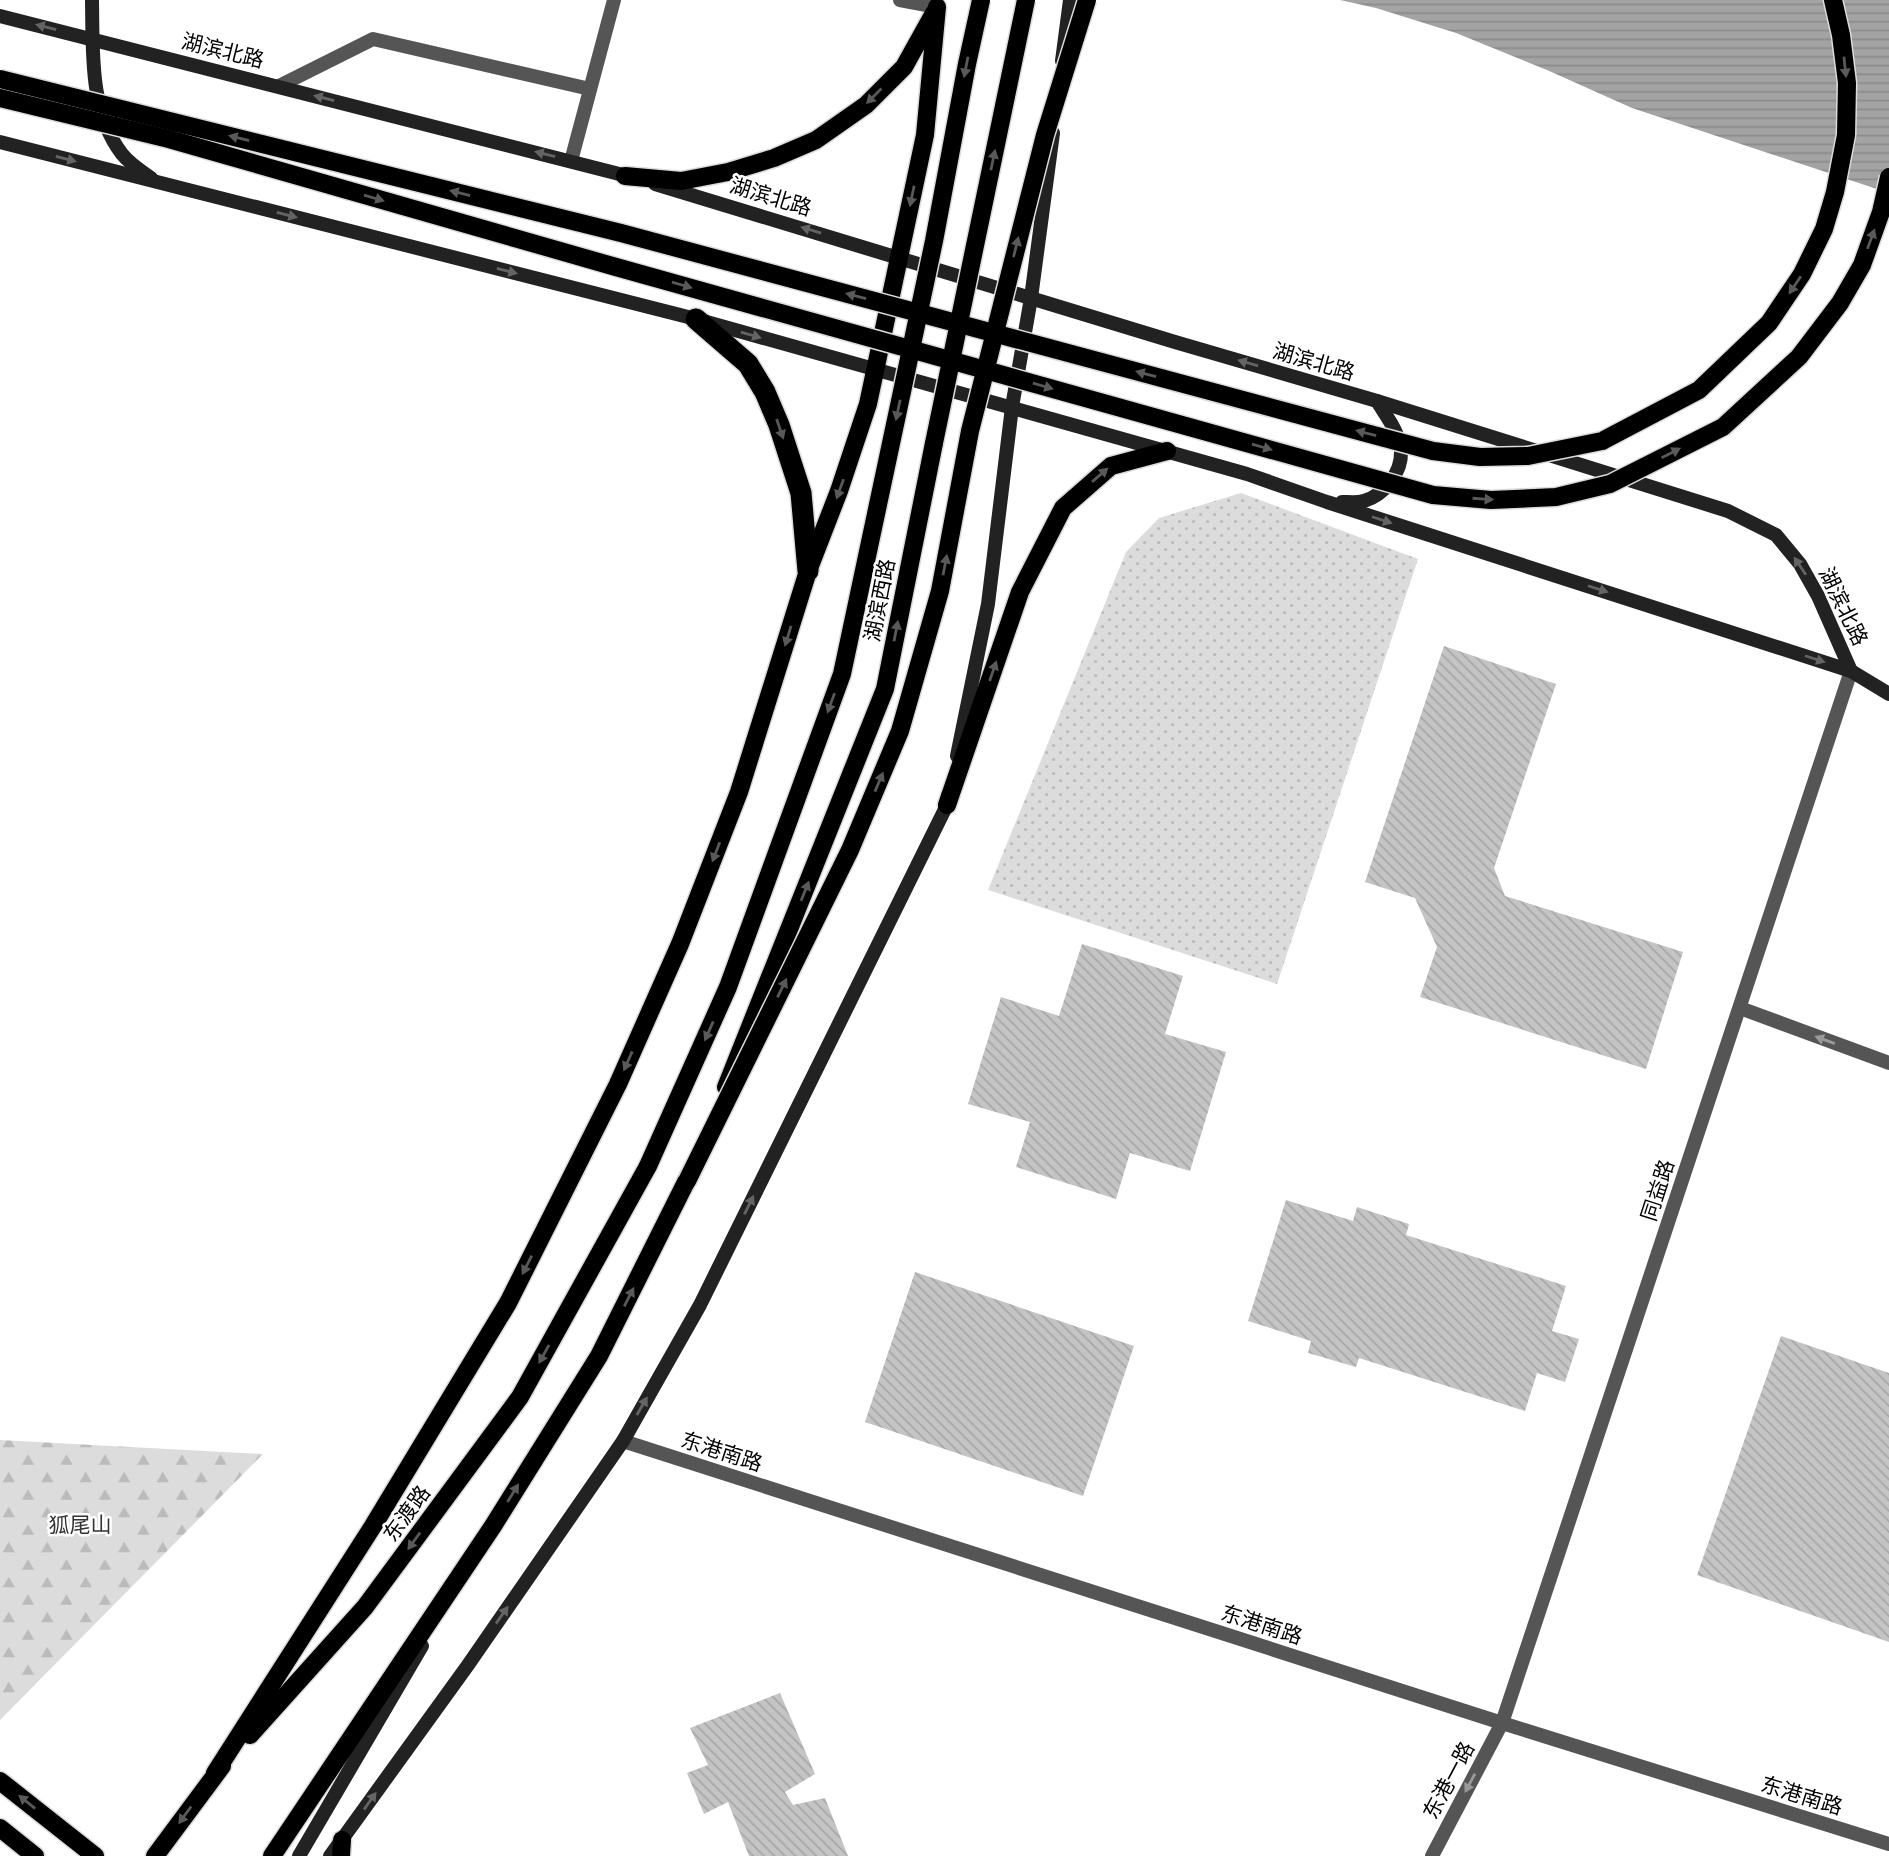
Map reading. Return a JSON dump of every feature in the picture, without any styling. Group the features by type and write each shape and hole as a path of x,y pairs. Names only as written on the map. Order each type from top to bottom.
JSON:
{"highway":[{"path":"696,319 748,364 765,392 779,425 801,493 808,571"}],"main road":[{"path":"92,0 94,83 102,115 113,141 124,156 158,183"},
{"name":"湖滨西路","path":"648,1166 728,987 842,674 931,254 981,0"},
{"name":"湖滨西路","path":"687,1181 884,689 1026,0"},
{"path":"947,805 988,604 1012,407 1031,298 1070,0"},
{"path":"299,1856 493,1526 599,1356 850,850 901,731 940,591 970,431 1041,148 1087,0"},
{"path":"0,79 621,233 1433,451 1480,457 1528,456 1602,441 1699,390 1769,323 1802,274 1824,229 1835,192 1846,135 1847,83 1842,35 1833,0"},
{"path":"625,176 681,181 728,172 774,158 816,140 866,105 904,67 938,3"},
{"path":"215,1773 373,1526 508,1303 612,1096 680,944 739,792 808,571 839,491 868,404 925,135 938,3"},
{"name":"湖滨北路","path":"0,16 625,176 1377,401 1728,511 1776,535 1800,564 1818,596 1852,671"},
{"path":"0,98 170,139 643,275 1433,495 1491,500 1556,497 1610,484 1723,426 1798,358 1840,303 1862,265 1881,212 1889,177"},
{"name":"湖滨北路","path":"0,142 696,319 1167,451 1247,474 1852,671"},
{"path":"1327,502 1363,502 1386,490 1396,472 1401,452 1394,429 1377,401"},
{"path":"330,1856 342,1848 622,1441 700,1305 947,805 1020,592 1063,508 1111,466 1167,451"},
{"path":"1852,671 1889,694"},
{"name":"东渡路","path":"155,1856 215,1773 365,1607 520,1397 648,1166"},
{"path":"272,1856 493,1526"},
{"path":"0,1781 95,1856"},
{"path":"54,1824 104,1856"},
{"path":"0,1828 34,1855"}],"street":[{"path":"571,161 614,0"},
{"path":"900,0 938,3"},
{"path":"279,86 373,39 590,89"},
{"name":"同益路","path":"1502,1723 1852,671"},
{"path":"1740,1008 1889,1063"},
{"name":"东港南路","path":"622,1441 1889,1844"},
{"name":"东港一路","path":"1432,1856 1502,1723"}],"green space":[{"path":"1241,493 1418,559 1277,984 988,890 1126,552 1159,518"},
{"name":"狐尾山","path":"0,1440 263,1454 0,1720"}],"shaded area":[{"path":"1340,0 1889,0 1889,193 1632,108 1456,33 1376,8"}],"building":[{"path":"1444,646 1556,684 1494,868 1505,896 1683,952 1646,1069 1420,997 1437,947 1415,898 1365,882"},
{"path":"1082,944 1183,976 1165,1034 1226,1052 1190,1171 1130,1153 1116,1199 1016,1167 1030,1122 968,1104 1001,997 1059,1016"},
{"path":"1286,1200 1353,1221 1357,1207 1409,1224 1406,1235 1566,1286 1552,1331 1579,1339 1565,1382 1537,1373 1525,1411 1359,1358 1356,1367 1308,1353 1311,1341 1248,1321"},
{"path":"915,1272 1134,1346 1083,1496 865,1422"},
{"path":"1781,1336 1889,1373 1889,1642 1697,1575"},
{"path":"780,1693 815,1774 785,1792 793,1805 825,1798 848,1856 749,1856 728,1802 704,1814 687,1773 708,1765 690,1728"}]}
